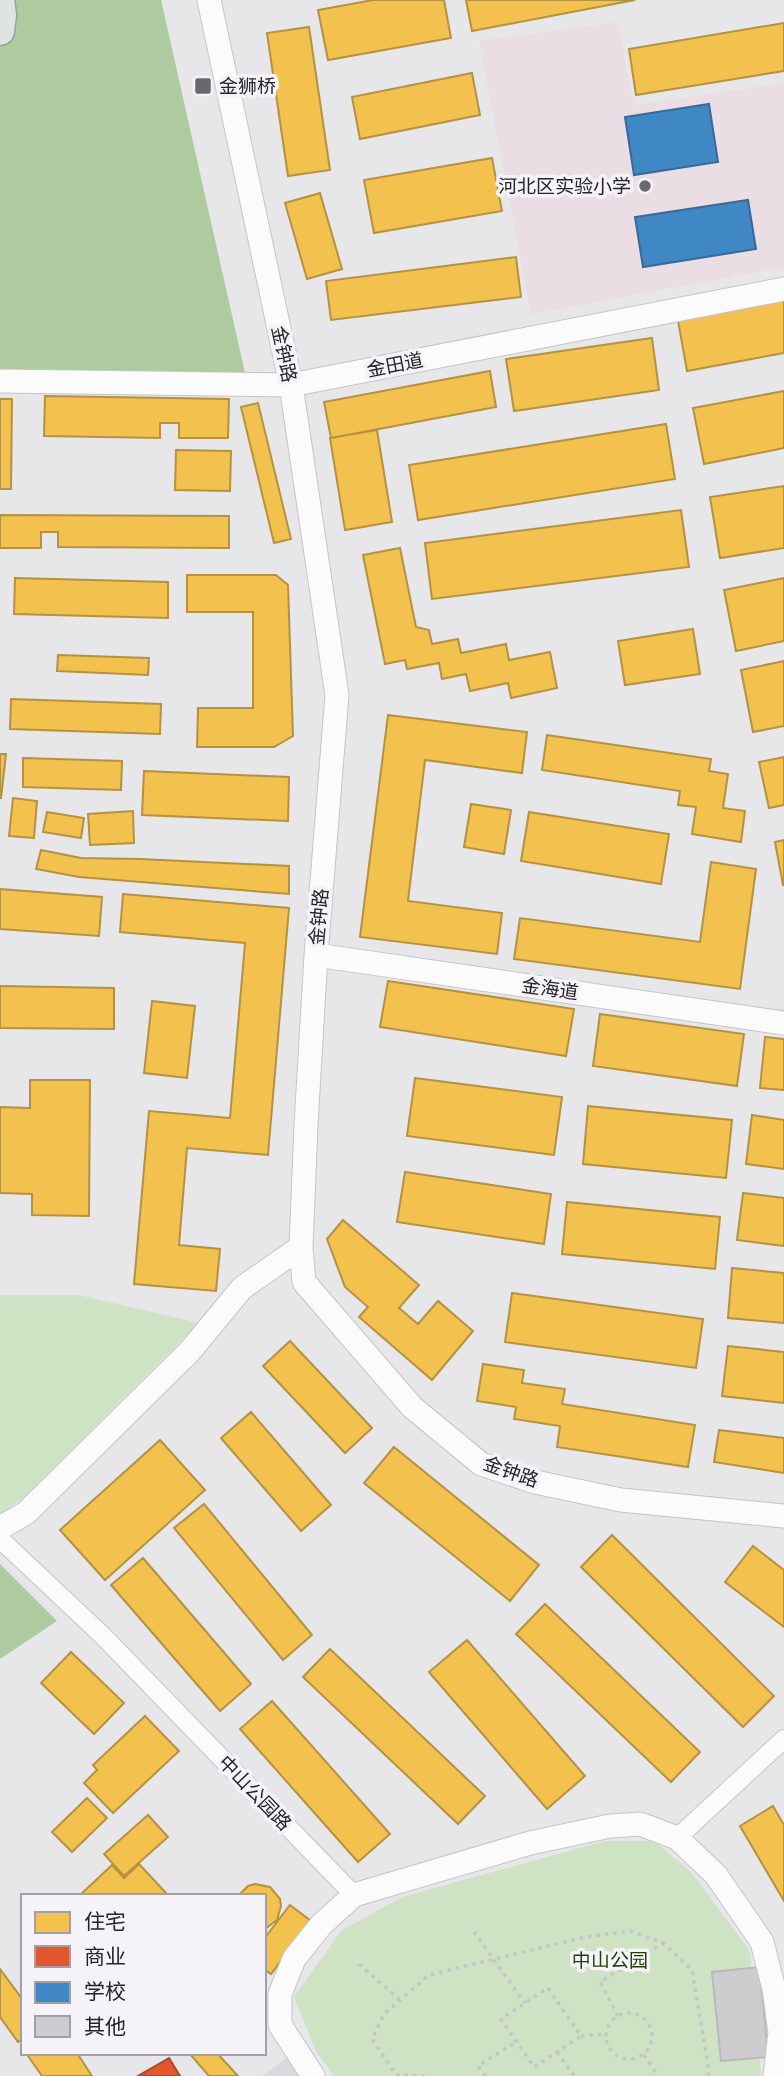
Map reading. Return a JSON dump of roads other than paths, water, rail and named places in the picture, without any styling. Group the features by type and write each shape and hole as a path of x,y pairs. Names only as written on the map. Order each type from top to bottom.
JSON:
{"main road":[{"path":"0,0 0,31"}],"street":[{"name":"金钟路","path":"209,0 291,385 337,695 316,955 301,1247 304,1282 412,1407 481,1464 535,1482 621,1500 784,1516"},
{"name":"金田道","path":"0,381 291,385 784,289"},
{"name":"金海道","path":"316,955 784,1023"},
{"path":"0,1528 26,1513 171,1370 242,1288 301,1247"},
{"name":"中山公园路","path":"0,1539 103,1636 354,1895"},
{"path":"677,1838 784,1739"},
{"path":"313,2076 280,2025 280,1994 294,1959 321,1925 354,1895 530,1843 610,1826 640,1824 677,1838 716,1875 762,1942 774,1989 780,2032 775,2076"}],"place":[{"name":"金狮桥","path":"203,86"},
{"name":"河北区实验小学","path":"645,186"}],"park label":[{"name":"中山公园","path":"610,1960"}]}
